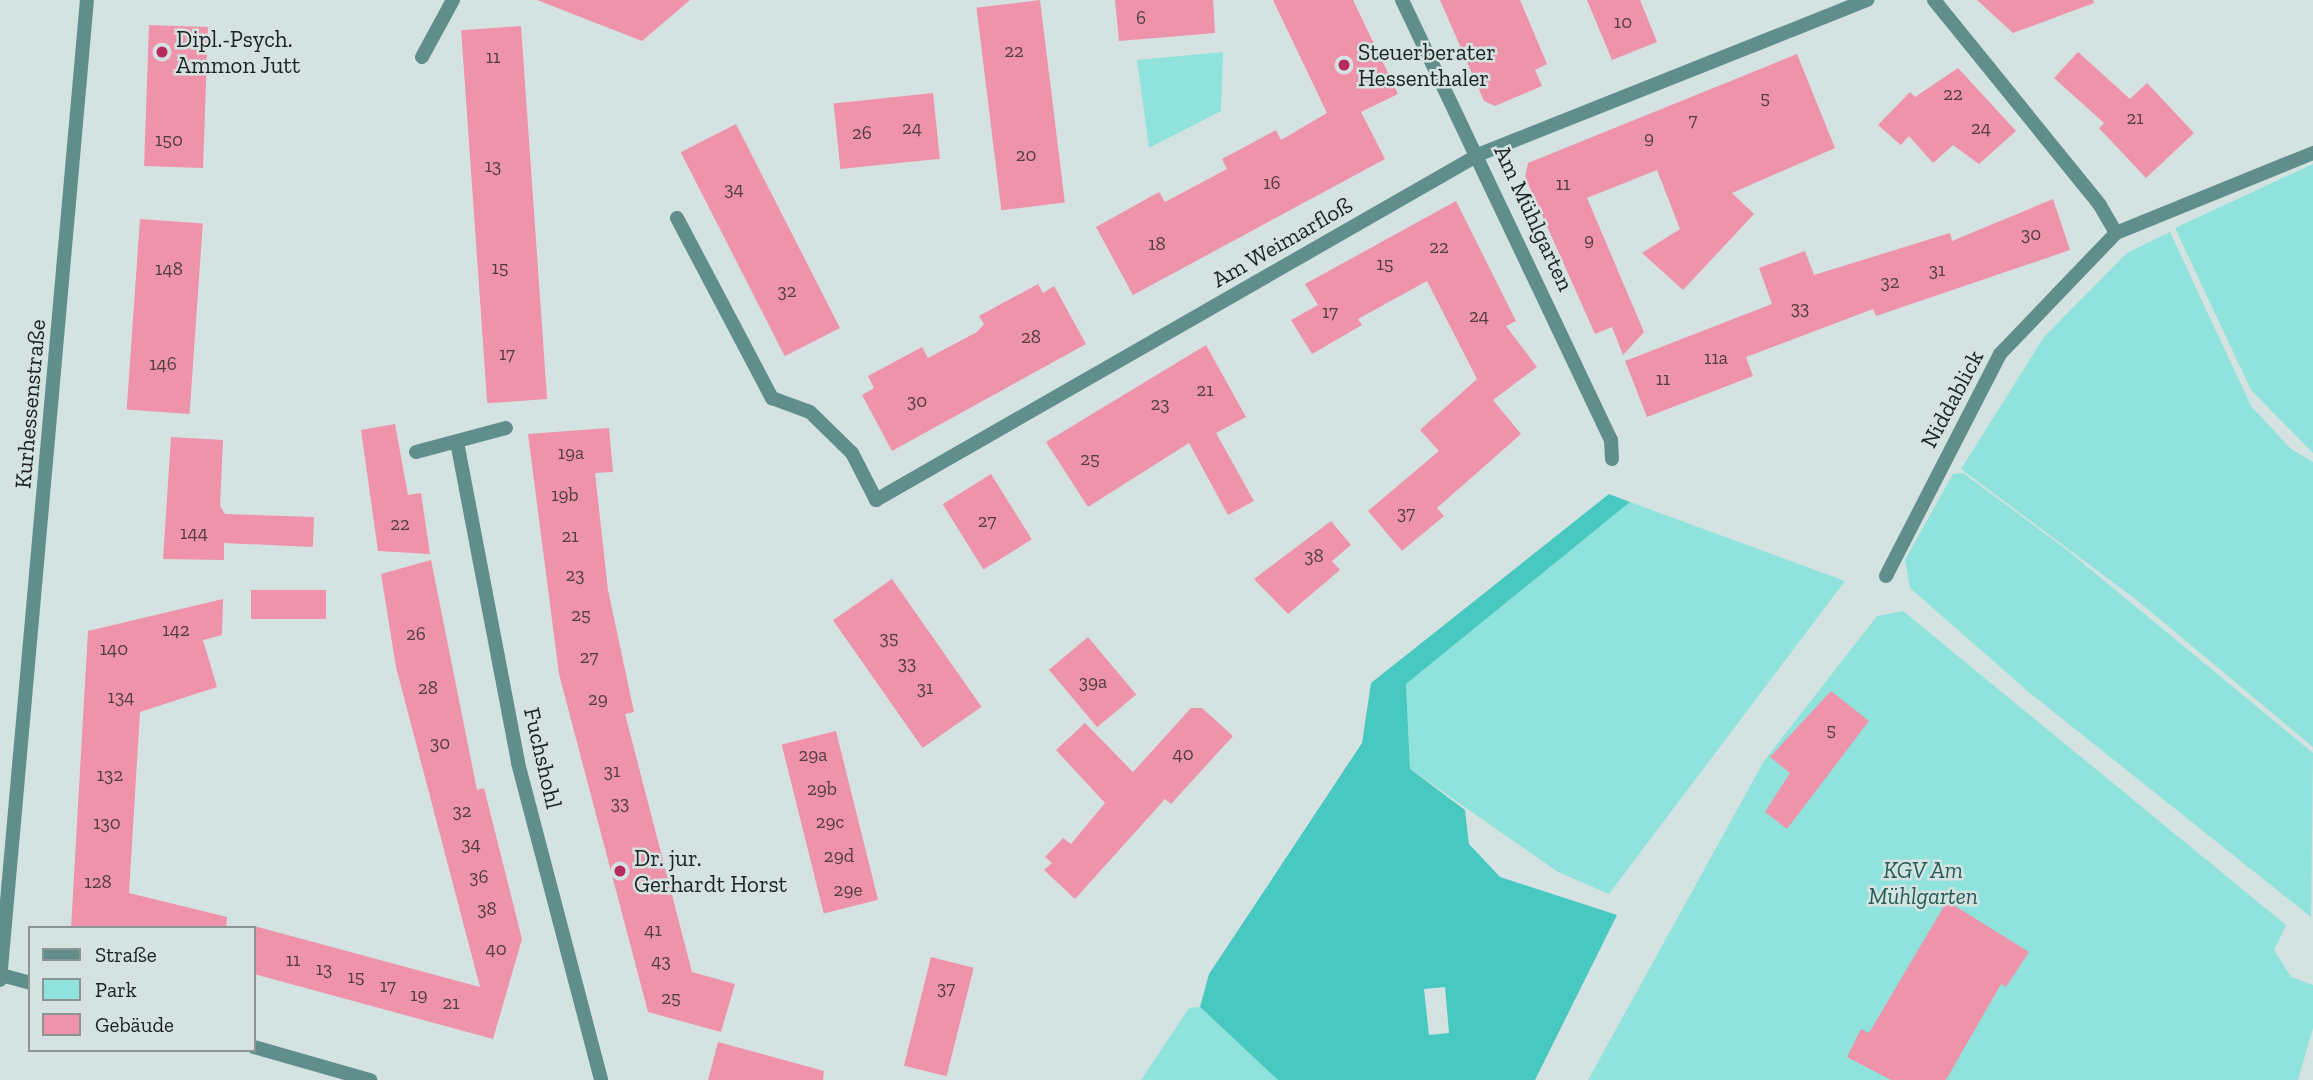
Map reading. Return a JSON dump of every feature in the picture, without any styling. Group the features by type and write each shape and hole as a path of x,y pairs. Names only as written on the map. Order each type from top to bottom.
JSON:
{"street":[{"name":"Kurhessenstraße","path":"1,977 87,0"},
{"path":"422,57 453,0"},
{"name":"Am Mühlgarten","path":"1402,0 1480,154 1611,440 1612,459"},
{"name":"Am Weimarfloß","path":"677,218 772,398 810,412 844,445 876,500 1480,154 1867,0"},
{"path":"1934,0 2101,205 2116,233 2313,153"},
{"name":"Niddablick","path":"1886,576 2000,354 2116,233"},
{"path":"416,452 506,428"},
{"name":"Fuchshohl","path":"457,442 518,763 601,1080"},
{"path":"1,977 28,983"},
{"path":"256,1048 370,1080"}],"green space":[{"path":"1223,52 1221,111 1149,148 1137,60"},
{"path":"2313,164 2313,453 2251,390 2175,228"},
{"path":"2170,232 2251,406 2291,449 2313,462 2313,747 2138,601 1961,469 2044,337 2127,253"},
{"path":"1963,473 2067,550 2313,753 2311,917 2031,694 1910,588 1905,560 1953,474"},
{"path":"1630,502 1845,581 1609,894 1558,872 1410,769 1406,684"},
{"name":"KGV Am Mühlgarten","path":"1903,611 2286,925 2274,950 2291,977 2313,985 2313,1028 2298,1080 1588,1080 1764,761 1877,616"},
{"path":"1200,1007 1278,1080 1141,1080 1189,1008"}],"shaded area":[{"path":"1609,494 1630,502 1406,684 1410,769 1465,810 1469,844 1500,877 1617,915 1535,1080 1278,1080 1200,1007 1209,974 1362,743 1371,683","holes":["1445,987 1449,1033 1429,1035 1424,989"]}],"building":[{"path":"537,0 690,0 642,41"},
{"path":"1040,0 1065,202 1001,210 976,8"},
{"path":"1115,0 1213,0 1215,33 1119,41"},
{"path":"1273,0 1353,0 1398,94 1361,112 1385,159 1133,295 1096,227 1159,192 1165,202 1227,169 1222,159 1276,130 1281,140 1327,113"},
{"path":"1440,0 1520,0 1547,64 1535,70 1542,86 1495,106 1484,101"},
{"path":"1587,0 1640,0 1657,42 1612,60"},
{"path":"1977,0 2093,0 2094,3 2013,33"},
{"path":"149,25 208,27 203,168 144,166"},
{"path":"521,26 547,399 487,403 461,30"},
{"path":"2078,52 2130,99 2147,83 2194,133 2146,178 2099,128 2104,123 2054,78"},
{"path":"1797,54 1835,148 1732,193 1754,214 1683,290 1642,253 1680,229 1657,170 1587,198 1644,332 1623,355 1612,327 1595,334 1525,177 1528,163"},
{"path":"1958,68 2016,131 1979,164 1953,145 1933,163 1909,136 1901,145 1878,125 1910,92 1915,97"},
{"path":"933,93 940,159 840,169 834,103"},
{"path":"736,124 840,328 785,356 681,152"},
{"path":"2053,199 2070,250 1876,316 1873,309 1746,357 1753,376 1647,417 1625,361 1772,304 1759,268 1805,251 1814,275 1950,233 1952,241"},
{"path":"1456,201 1516,321 1506,326 1537,367 1493,400 1521,434 1437,508 1444,516 1402,551 1368,511 1439,451 1420,430 1477,379 1427,281 1358,319 1362,325 1312,354 1291,320 1318,305 1305,284"},
{"path":"140,219 203,223 190,414 127,410"},
{"path":"1038,284 1043,293 1054,286 1086,344 892,451 862,395 874,388 868,376 922,347 928,358 977,332 984,324 979,316"},
{"path":"1206,345 1246,417 1216,433 1254,501 1228,515 1189,443 1088,507 1046,442"},
{"path":"395,424 408,495 421,493 430,554 378,551 361,430"},
{"path":"609,428 613,472 595,473 608,590 634,712 625,714 692,972 735,984 721,1032 648,1012 559,674 528,434"},
{"path":"171,437 223,440 220,506 225,514 314,517 313,547 224,543 224,560 163,559"},
{"path":"991,474 1032,539 983,570 943,504"},
{"path":"1331,521 1351,545 1332,561 1340,570 1288,614 1254,579"},
{"path":"431,560 477,790 484,788 522,939 493,1039 256,975 256,927 480,987 396,667 381,574"},
{"path":"892,579 981,707 922,748 833,620"},
{"path":"251,590 326,590 326,619 251,619"},
{"path":"223,599 222,635 203,640 217,687 140,712 129,893 227,917 226,926 71,926 88,631"},
{"path":"1088,637 1136,694 1097,727 1049,670"},
{"path":"1831,691 1869,721 1787,829 1765,812 1790,773 1770,757"},
{"path":"1191,708 1202,708 1233,736 1171,804 1165,799 1075,899 1044,870 1052,863 1045,857 1063,838 1071,844 1105,803 1056,750 1085,723 1133,772"},
{"path":"836,731 878,900 824,913 782,745"},
{"path":"1947,901 2029,952 2006,987 2001,984 1946,1080 1891,1080 1847,1057 1861,1029 1869,1033"},
{"path":"931,957 974,968 947,1076 904,1066"},
{"path":"718,1042 824,1071 823,1080 708,1080"}],"place":[{"name":"Dipl.-Psych. Ammon Jutt","path":"162,52"},
{"name":"Steuerberater Hessenthaler","path":"1344,65"},
{"name":"Dr. jur. Gerhardt Horst","path":"620,871"}]}
